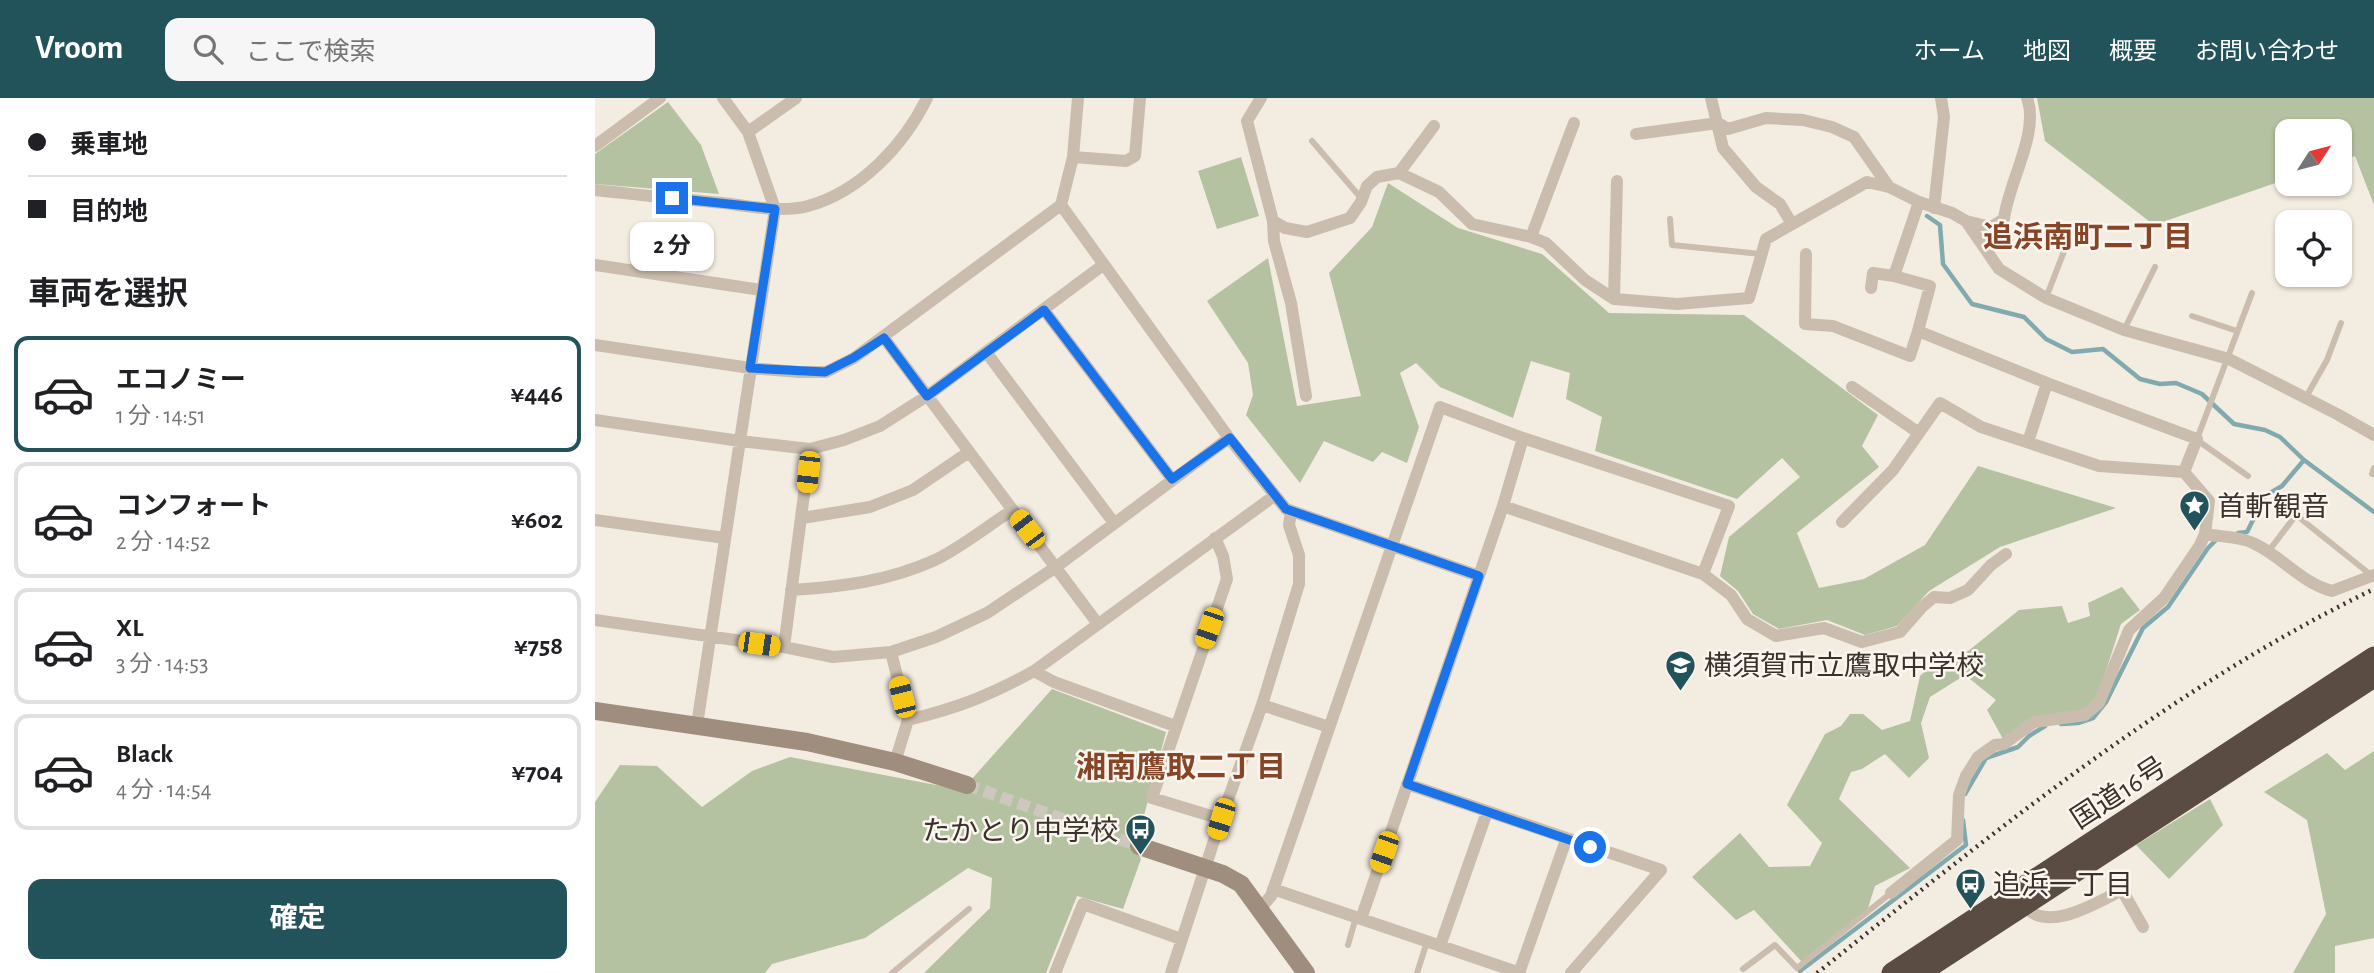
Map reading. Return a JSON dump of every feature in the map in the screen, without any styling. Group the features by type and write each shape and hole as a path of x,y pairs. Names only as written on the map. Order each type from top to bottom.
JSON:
{"highway":[{"name":"国道16号","path":"1930,965 2374,657"},
{"name":"国道16号","path":"1892,973 1930,965 2374,677"}],"street":[{"path":"636,98 644,109"},
{"path":"595,146 660,98"},
{"path":"697,725 775,209 748,132 723,98"},
{"path":"748,132 796,98"},
{"path":"595,190 775,209 807,206 836,195 879,165 901,139 927,98"},
{"path":"595,345 750,368 825,372 853,358 884,338 1061,205 1073,157 1078,98"},
{"path":"1073,157 1126,161 1135,156 1140,98"},
{"path":"1261,98 1247,121 1291,303 1306,396"},
{"path":"1711,98 1723,148 1756,187 1780,204 1792,224"},
{"path":"1934,208 1944,117 1941,98"},
{"path":"1273,221 1285,228 1307,232 1350,218 1367,186 1377,177 1398,173 1439,192 1472,224 1546,243 1585,280 1614,299 1677,304 1749,298 1766,239 1867,182 1889,187 1966,221 1991,227 2004,219 2005,203 2024,155 2031,109 2027,98"},
{"path":"1636,134 1718,123 1728,129 1766,118 1803,120 1832,127 1854,138 1889,187"},
{"path":"1531,237 1574,123"},
{"path":"1398,173 1434,126"},
{"path":"1614,299 1617,181"},
{"path":"1894,276 1919,202"},
{"path":"1061,205 1230,438 1286,509 1479,576"},
{"path":"1966,221 1999,269 2046,298 2124,330 2229,359 2374,434"},
{"path":"1806,254 1805,324 1833,326 1910,356 1930,286 1873,273 1871,288"},
{"path":"595,265 761,290"},
{"path":"595,419 810,449 843,440 880,426 927,396 1103,265"},
{"path":"1044,310 1172,479"},
{"path":"1918,331 2197,440 2185,472"},
{"path":"884,338 1098,624"},
{"path":"986,352 1114,523"},
{"path":"2028,442 2047,383"},
{"path":"1852,387 1919,433"},
{"path":"1842,522 1893,470 1940,403 1981,426 2099,466 2185,472 2209,501 2205,534 2200,545 2164,598 2129,630 2099,703 2085,715 2034,722 2004,744 1995,745 1977,757 1959,794 1957,840 1891,893"},
{"path":"1260,909 1271,896 1440,407 1523,438 1729,506 1703,574"},
{"path":"595,620 785,647 833,657 891,652 936,637 987,613 1056,567 1230,438"},
{"path":"1359,918 1503,506 1523,438"},
{"path":"785,647 810,449"},
{"path":"802,518 870,507 913,490 969,452"},
{"path":"908,720 957,708 1001,690 1034,671 1274,496"},
{"path":"1503,506 1703,574 1731,595 1747,619 1776,636 1824,628 1862,642 1900,632 1934,597 1950,598 1968,590 1991,565 2006,554"},
{"path":"792,590 840,587 908,570 936,559 1013,510"},
{"path":"1171,973 1221,819 1262,705 1299,584 1299,555 1289,526 1291,512"},
{"path":"595,520 725,538"},
{"path":"2205,534 2251,541 2310,583 2332,591 2373,575"},
{"path":"1215,538 1223,556 1227,579 1151,798 1221,819"},
{"path":"891,652 908,720 895,762"},
{"path":"1034,671 1054,682 1175,726"},
{"path":"1262,705 1329,727"},
{"path":"595,711 807,742 895,762 967,785"},
{"path":"1407,784 1661,870 1571,973"},
{"path":"1434,944 1487,812"},
{"path":"1273,889 1434,944 1490,968 1519,973 1566,840"},
{"path":"1139,846 1223,874 1241,884 1306,973"},
{"path":"2024,905 2028,911 2045,916 2068,917 2122,890 2143,927"},
{"path":"1055,973 1083,904 1181,939"}],"lane":[{"path":"1313,141 1362,199"},
{"path":"1670,219 1672,245 1761,254"},
{"path":"2046,298 2068,241"},
{"path":"2124,330 2155,267"},
{"path":"2248,476 2197,440 2252,293"},
{"path":"2192,316 2237,331"},
{"path":"2306,397 2327,360 2341,323"},
{"path":"2268,552 2296,515 2373,575"},
{"path":"1743,969 1775,945 1797,968 1891,893"},
{"path":"893,973 969,909"},
{"path":"1348,945 1359,918"},
{"path":"1417,973 1434,944"}],"green space":[{"path":"2037,98 2374,98 2374,205 2355,156 2352,157 2352,119 2275,119 2275,183 2154,225 2045,141"},
{"path":"668,102 701,145 719,194 595,184 595,154"},
{"path":"1241,157 1259,216 1217,229 1198,171"},
{"path":"1388,183 1458,228 1542,254 1609,313 1744,315 1878,415 1862,446 1879,467 1797,533 1819,588 1864,579 1925,545 1978,466 2116,508 2000,547 1929,591 1897,626 1865,635 1827,620 1779,629 1753,614 1738,591 1720,576 1729,537 1800,477 1782,458 1737,499 1595,451 1602,417 1566,399 1570,373 1531,361 1513,418 1440,387 1416,363 1400,373 1419,427 1407,463 1382,452 1373,462 1324,441 1300,483 1246,415 1253,395 1248,363 1207,301 1268,258 1297,406 1361,396 1329,273 1372,227"},
{"path":"2122,587 2140,610 2121,624 2096,702 2078,712 2003,739 1987,710 1996,700 1965,675 1930,697 1921,723 1929,758 1909,778 1885,754 1862,769 1851,772 1839,799 1910,868 1875,886 1867,911 1802,962 1754,910 1736,920 1692,877 1740,833 1769,867 1810,866 1822,843 1787,805 1825,734 1841,726 1850,714 1863,714 1882,730 1910,721 1920,676 1935,662 1962,656 2019,610 2062,606 2068,623 2090,616 2088,603"},
{"path":"1052,689 1166,732 1136,846 1141,859 1123,909 1077,896 1046,973 924,973 990,908 992,878 968,868 865,938 772,964 765,973 595,973 595,802 620,765 657,766 702,807 752,771 790,757 962,790"},
{"path":"2374,751 2374,938 2335,946 2335,973 2293,973 2326,914 2307,820 2264,792 2327,753 2345,770"},
{"path":"2210,799 2223,825 2169,879 2136,845"}],"waterway":[{"path":"1927,216 1940,225 1943,264 1972,304 2024,317 2046,339 2072,352 2103,349 2140,379 2160,384 2176,383 2202,394 2234,424 2265,430 2280,437 2304,460 2374,512"},
{"path":"2238,533 2247,532 2265,496 2282,486 2304,460"},
{"path":"2061,724 2078,723 2093,718 2106,702 2143,628 2168,607 2217,539"},
{"path":"1965,794 1986,758 2018,747 2045,726"},
{"path":"1800,971 1966,845 1963,820"}],"tunnel":[{"path":"967,785 1139,846"}],"railway":[{"path":"1817,973 1950,867 2085,765 2226,671 2299,628 2374,589"}],"place":[{"name":"首斬観音","path":"2194,533"},
{"name":"横須賀市立鷹取中学校","path":"1681,692"},
{"name":"たかとり中学校","path":"1141,857"},
{"name":"追浜一丁目","path":"1970,911"}],"district":[{"name":"追浜南町二丁目","path":"2088,237"},
{"name":"湘南鷹取二丁目","path":"1181,767"}],"route":[{"path":"672,198 775,209 750,368 825,372 884,338 927,396 1044,310 1172,479 1230,438 1286,509 1479,576 1407,784 1590,847"}]}
